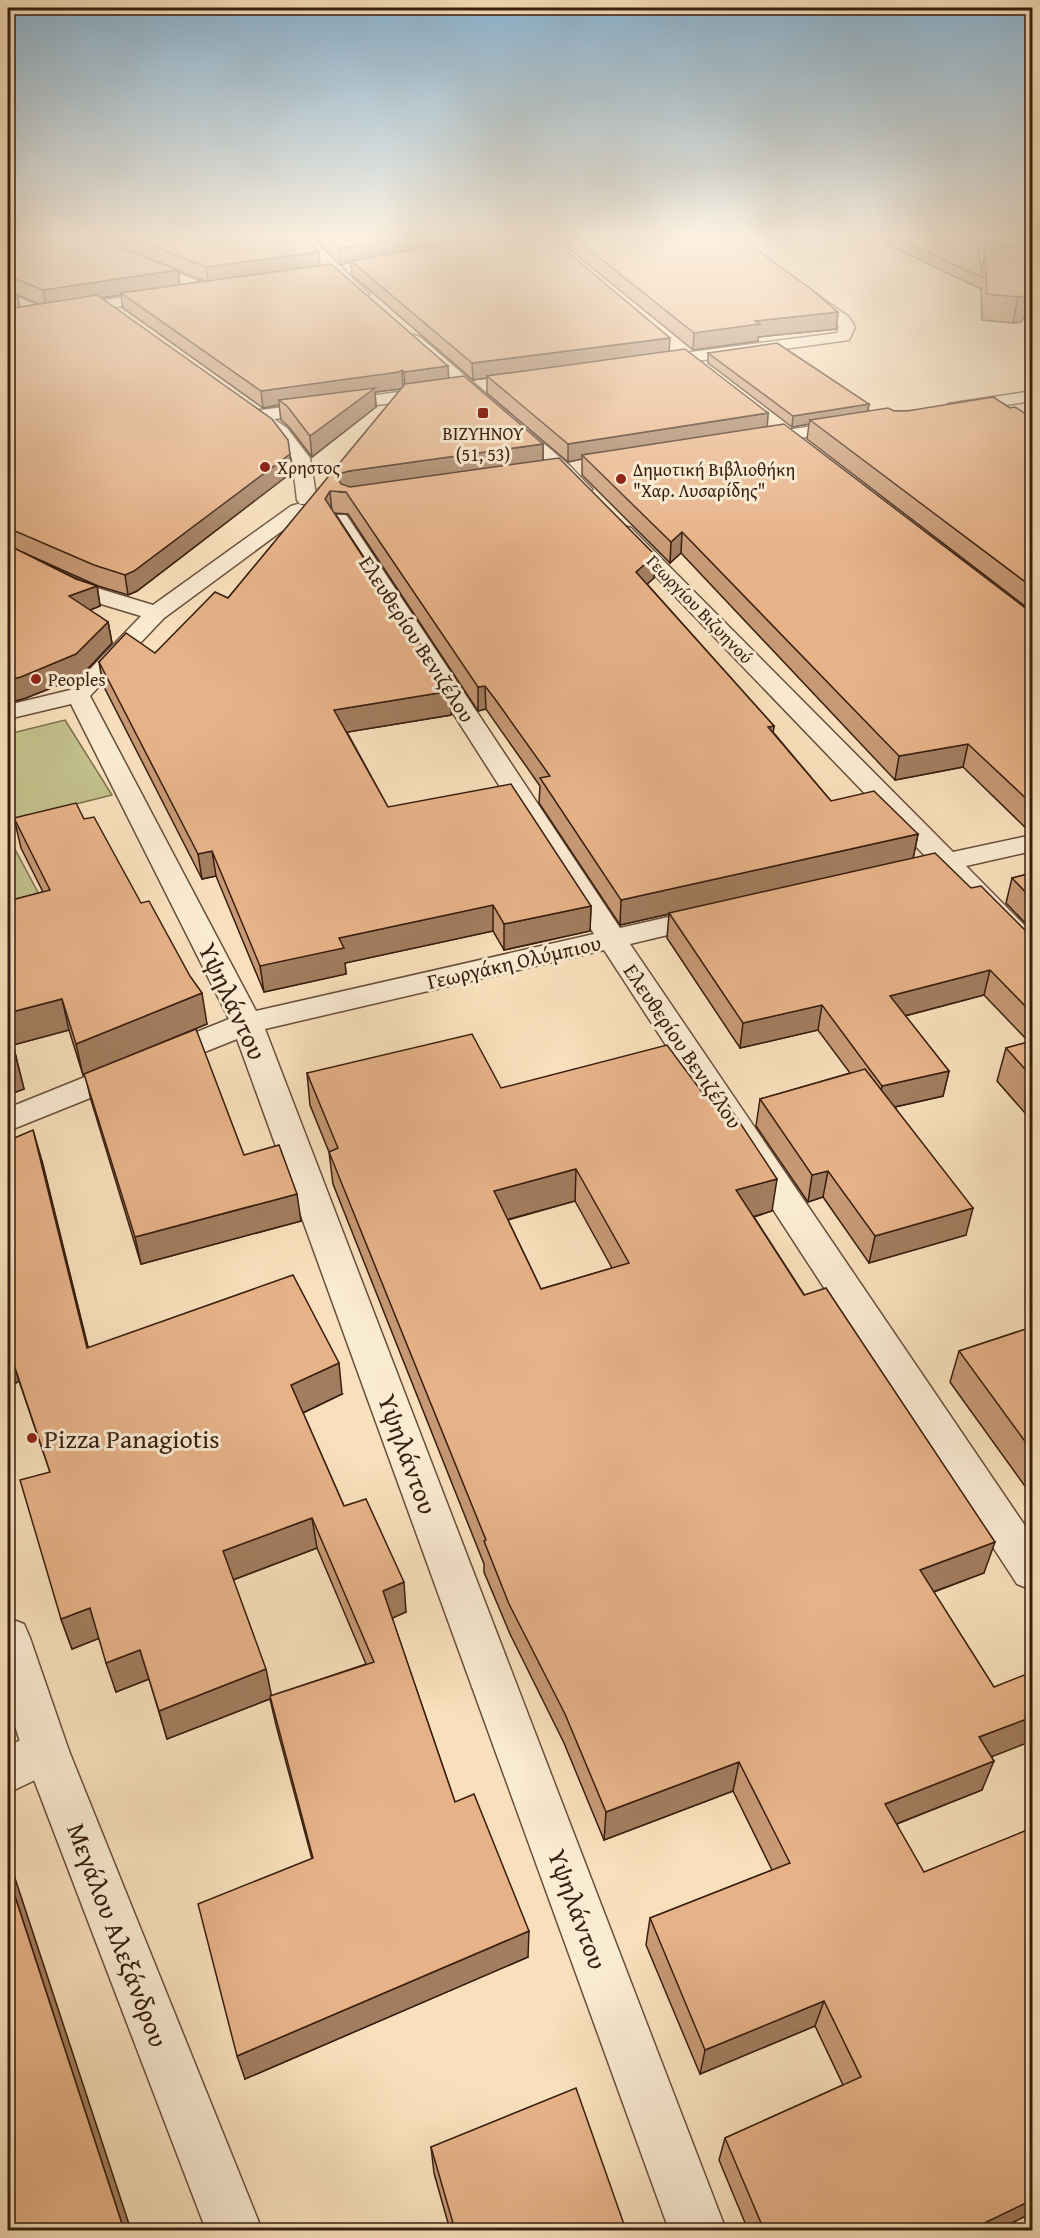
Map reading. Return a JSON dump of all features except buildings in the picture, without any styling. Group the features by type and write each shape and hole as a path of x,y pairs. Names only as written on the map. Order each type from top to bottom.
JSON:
{"street":[{"path":"414,339 563,470 596,504"},
{"path":"630,365 824,339"},
{"path":"669,342 706,371"},
{"path":"257,416 492,384"},
{"path":"935,411 1032,396"},
{"name":"Ελευθερίου Βενιζέλου","path":"238,402 281,432 301,458 322,510 612,939 1032,1571"},
{"path":"991,402 1016,418"},
{"path":"771,421 808,450"},
{"path":"733,444 868,422"},
{"path":"540,473 586,466"},
{"path":"8,712 78,695 156,613 322,510"},
{"name":"Γεωργίου Βιζυηνού","path":"613,520 1032,949"},
{"path":"8,553 89,593 156,613"},
{"name":"Υψηλάντου","path":"78,695 248,1023 698,2230"},
{"path":"877,877 1032,843"},
{"name":"Γεωργάκη Ολύμπιου","path":"8,1120 248,1023 739,909"},
{"name":"Μεγάλου Αλεξάνδρου","path":"8,1638 27,1761 234,2230"}],"shaded area":[{"path":"65,720 112,795 8,821 8,734"},
{"path":"8,836 42,900 8,910"}],"place":[{"name":"ΒΙΖΥΗΝΟΥ (51, 53)","path":"483,413"},
{"name":"Χρηστος","path":"265,467"},
{"name":"Δημοτική Βιβλιοθήκη \"Χαρ. Λυσαρίδης\"","path":"621,479"},
{"name":"Peoples","path":"36,679"},
{"name":"Pizza Panagiotis","path":"32,1438"}]}
